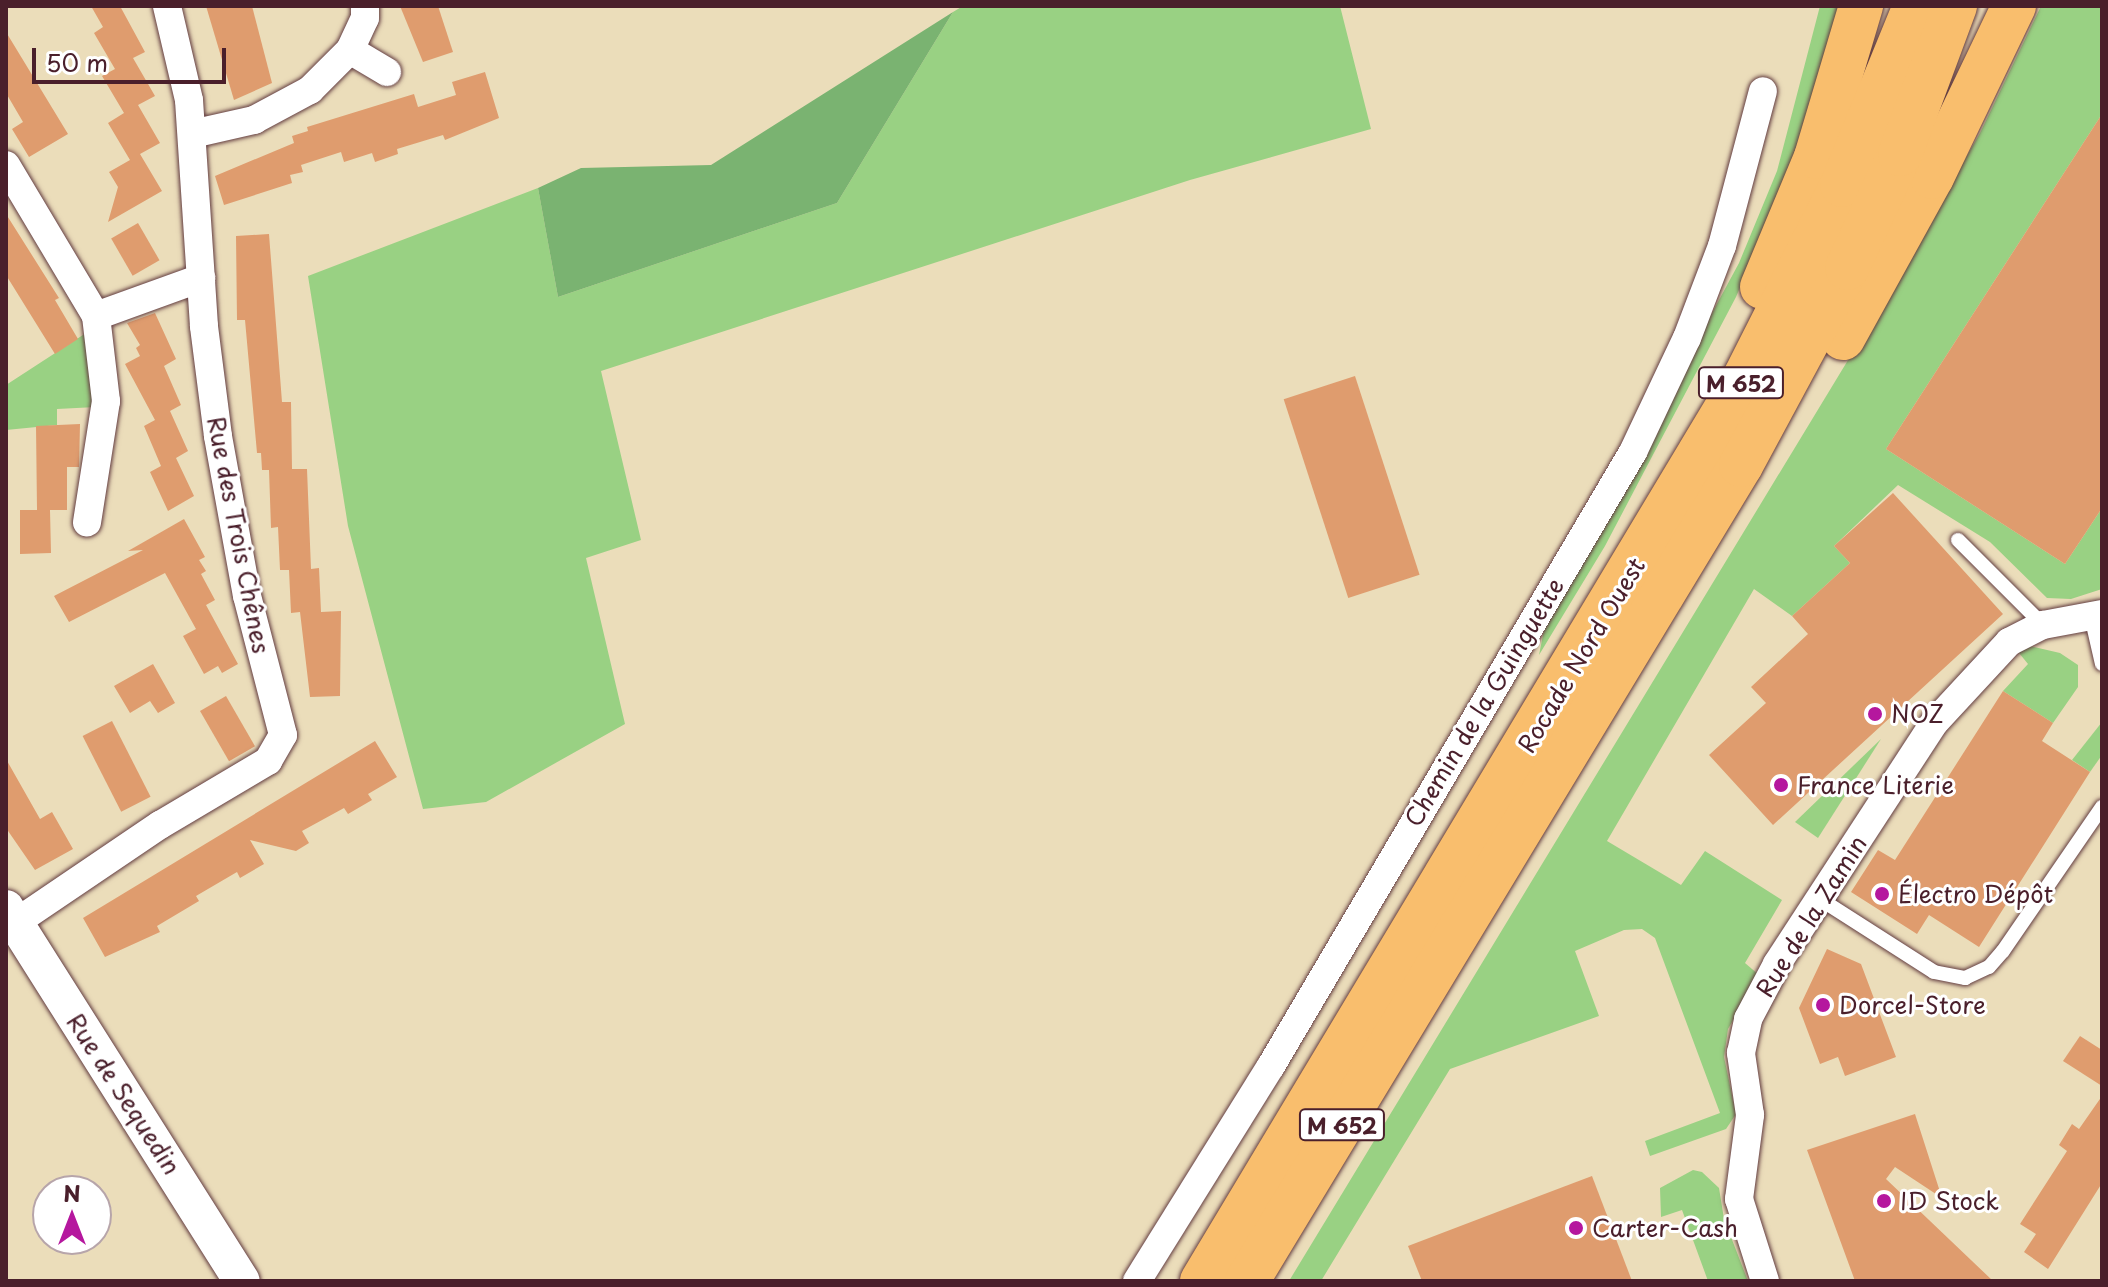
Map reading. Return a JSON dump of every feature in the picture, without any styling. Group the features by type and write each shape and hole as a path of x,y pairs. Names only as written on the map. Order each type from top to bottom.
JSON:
{"highway":[{"path":"1530,742 1755,301 1816,157 1861,6"},
{"name":"Rocade Nord Ouest","path":"1202,1281 1530,742 1777,317 1842,185 1915,6"},
{"name":"Rocade Nord Ouest","path":"1247,1281 1683,564 1847,268 1900,154 1955,6"},
{"path":"1683,564 1764,465 1840,343 1932,177 2014,6"}],"street":[{"name":"Rue des Trois Chênes","path":"11,916 268,761 281,745 281,725 259,649 226,483 201,278 192,134 183,63 167,6"},
{"path":"192,134 275,112 310,90 350,50 365,18 365,6"},
{"path":"350,50 387,72"},
{"name":"Chemin de la Guinguette","path":"1137,1281 1271,1066 1633,452 1722,246 1763,91"},
{"path":"6,165 96,316 106,401 87,523"},
{"path":"96,316 201,278"},
{"name":"Rue de la Zamin","path":"1765,1281 1739,1199 1750,1115 1742,1036 1777,964 1935,722 2009,642 2043,625 2096,615"},
{"name":"Rue de Sequedin","path":"11,916 242,1281"}],"lane":[{"path":"1958,540 2043,625"},
{"path":"2096,615 2102,664"},
{"path":"1820,899 1934,972 1965,978 1989,967 2003,951 2102,807"}],"green space":[{"path":"963,6 1340,6 1371,129 1190,180 601,371 641,540 586,558 625,724 486,802 423,809 348,526 308,276 538,188 558,297 837,203 953,12"},
{"path":"1820,6 1842,6 1798,149 1736,297 1605,546 1539,655 1546,620 1739,263 1777,171"},
{"path":"2041,6 2102,6 2102,114 1886,449 2065,564 2102,508 2102,589 2071,599 2047,598 1990,542 1898,485 1834,546 1850,563 1792,616 1754,589 1607,841 1681,885 1705,851 1782,900 1745,963 1759,975 1728,1029 1724,1057 1736,1114 1726,1129 1650,1156 1645,1141 1720,1113 1655,938 1642,929 1624,930 1575,951 1599,1016 1450,1069 1321,1281 1289,1281 1879,309 1980,133"},
{"path":"953,12 837,203 558,297 538,188 581,168 711,165"},
{"path":"86,333 96,407 57,409 57,425 6,430 6,385"},
{"path":"2025,645 2060,653 2078,665 2078,687 2053,723 2003,691 2028,664 2015,648"},
{"path":"2102,722 2102,755 2090,772 2072,760"},
{"path":"1881,739 1818,838 1795,822"},
{"path":"1693,1170 1702,1172 1719,1188 1724,1219 1748,1281 1708,1281 1682,1210 1661,1217 1660,1188"}],"building":[{"path":"91,6 120,6 145,52 133,58 155,96 138,105 160,143 140,154 162,191 108,222 118,187 109,172 130,160 108,123 124,113 102,76 115,69 94,33 103,27"},
{"path":"206,6 252,6 272,83 234,100"},
{"path":"400,6 438,6 453,52 423,62"},
{"path":"6,32 68,134 29,157 12,129 23,122 6,93"},
{"path":"485,72 499,118 445,140 443,135 397,149 398,154 375,162 372,153 344,162 341,152 301,165 303,172 290,175 292,183 224,205 215,176 294,143 292,136 308,131 307,127 414,94 418,107 456,95 452,82"},
{"path":"2102,114 2102,508 2065,564 1886,449"},
{"path":"6,214 59,298 55,300 78,339 55,354 6,275"},
{"path":"138,223 160,260 133,276 111,238"},
{"path":"269,234 282,402 291,402 292,469 307,469 311,569 319,568 321,612 341,611 340,696 310,697 300,612 291,613 289,570 280,570 278,527 271,528 269,470 262,470 261,453 257,453 245,320 237,320 236,236"},
{"path":"155,313 176,359 164,366 181,405 170,411 188,451 176,458 194,496 168,511 150,472 161,466 144,426 155,420 125,364 140,356 136,348 140,345 127,323"},
{"path":"1355,376 1420,575 1348,598 1284,399"},
{"path":"80,424 79,467 67,467 67,510 50,510 51,553 20,554 20,510 37,510 36,426"},
{"path":"1893,493 2003,614 1773,825 1709,755 1766,703 1751,687 1808,634 1792,616 1850,563 1834,546"},
{"path":"184,519 205,557 199,560 206,571 201,574 215,600 206,605 238,664 222,673 218,666 204,674 183,636 196,629 165,573 69,622 54,596 143,550 128,551"},
{"path":"153,664 175,703 158,713 150,701 130,713 114,686"},
{"path":"2003,691 2053,723 2042,741 2090,772 1979,947 1929,915 1917,934 1851,892 1878,850 1895,860"},
{"path":"226,696 255,746 229,761 200,711"},
{"path":"112,721 151,797 121,812 83,736"},
{"path":"375,741 397,777 368,794 372,800 348,814 344,808 302,831 309,843 296,851 250,840 264,864 240,878 237,872 196,896 199,901 157,926 160,932 105,957 83,918"},
{"path":"6,759 40,819 52,812 73,849 35,870 6,828"},
{"path":"1827,949 1861,964 1896,1057 1845,1076 1838,1057 1820,1064 1799,1008"},
{"path":"2080,1036 2102,1050 2102,1086 2063,1061"},
{"path":"2102,1096 2102,1183 2048,1269 2024,1252 2036,1234 2020,1224 2067,1151 2059,1145 2072,1124 2079,1129"},
{"name":"ID Stock","path":"1915,1114 1942,1198 1895,1167 1886,1179 1993,1281 1855,1281 1807,1150"},
{"path":"1592,1176 1632,1281 1422,1281 1408,1246"}],"place":[{"name":"NOZ","path":"1875,714"},
{"name":"France Literie","path":"1781,785"},
{"name":"Électro Dépôt","path":"1882,894"},
{"name":"Dorcel-Store","path":"1823,1005"},
{"name":"ID Stock","path":"1884,1201"},
{"name":"Carter-Cash","path":"1576,1228"}]}
